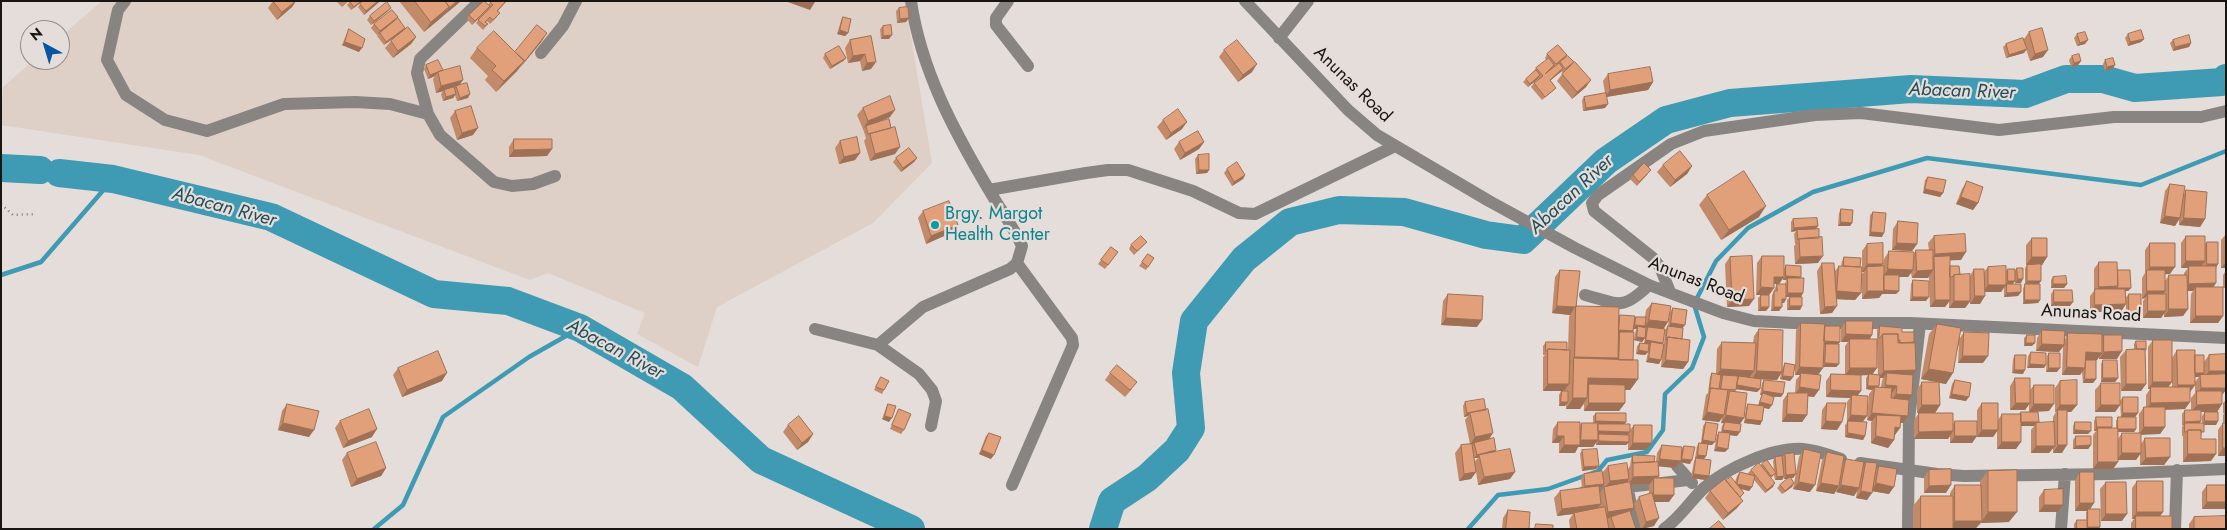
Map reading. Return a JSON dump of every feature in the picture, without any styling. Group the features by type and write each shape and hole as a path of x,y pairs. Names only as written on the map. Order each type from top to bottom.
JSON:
{"street":[{"path":"125,1 118,10 107,60 126,95 165,120 207,132 284,104 355,102 390,104 428,114"},
{"path":"480,1 420,59 417,73 428,114 440,135 494,182 512,186 533,184 555,176"},
{"path":"541,53 563,26 576,1"},
{"path":"878,345 923,307 1010,269 1017,263 1022,246 1016,232 989,190 934,86 920,46 911,1"},
{"path":"1008,1 996,18 996,25 1028,66"},
{"name":"Anunas Road","path":"1245,1 1362,123 1395,146 1489,201 1575,248 1650,285 1737,317 1754,321 1920,324 2226,338"},
{"path":"1279,38 1308,1"},
{"path":"1673,294 1660,267 1653,258 1594,211 1592,203 1598,195 1671,144 1704,131 1816,115 1861,113 1999,130 2114,117 2201,117 2226,111"},
{"path":"989,190 1086,173 1128,170 1194,191 1239,213 1255,214 1395,146"},
{"path":"1012,485 1073,345 1072,338 1017,263"},
{"path":"1585,295 1624,304 1637,297 1650,285"},
{"path":"1908,529 1911,397 1920,324"},
{"path":"815,329 878,345 920,374 932,390 936,401 931,426"},
{"path":"1665,529 1689,507 1703,489 1723,473 1738,466 1790,450 1817,451 1869,465 1964,476 2226,470"},
{"path":"1677,466 1688,480 1703,489"},
{"path":"2175,529 2177,470"},
{"path":"2061,529 2065,474"},
{"path":"1580,492 1688,480"},
{"path":"1629,495 1636,529"}],"path":[{"path":"1,204 13,215 36,214"}],"shaded area":[{"path":"102,1 905,1 932,163 873,223 717,307 698,367 637,334 645,313 548,273 530,280 199,155 1,125 3,87 23,70 70,70 70,28"}],"building":[{"path":"273,1 296,1 282,12"},
{"path":"350,1 361,1 354,7"},
{"path":"363,1 378,1 366,11 360,4"},
{"path":"415,1 445,1 449,7 431,22"},
{"path":"445,1 457,1 448,9 449,7"},
{"path":"484,1 490,6 475,21 469,15"},
{"path":"491,1 506,1 497,11 500,13 493,20 490,17 485,22 488,24 485,26 478,20 493,5"},
{"path":"387,2 391,8 374,21 370,16"},
{"path":"908,7 909,18 900,19 899,8"},
{"path":"392,10 398,17 380,31 374,24"},
{"path":"843,17 851,19 848,33 840,30"},
{"path":"398,18 405,28 386,42 380,33"},
{"path":"537,25 547,33 525,61 515,52"},
{"path":"891,25 892,35 883,36 883,26"},
{"path":"408,27 416,37 398,51 391,41"},
{"path":"2042,28 2048,50 2035,54 2029,32"},
{"path":"349,29 365,39 362,48 345,42"},
{"path":"2141,30 2144,39 2130,42 2128,34"},
{"path":"494,31 524,61 504,81 492,70 496,66 477,48"},
{"path":"2085,32 2088,40 2080,43 2077,34"},
{"path":"2189,35 2191,43 2175,47 2173,40"},
{"path":"871,36 876,62 867,63 865,54 853,56 850,40"},
{"path":"2023,38 2027,49 2009,55 2006,44"},
{"path":"1237,40 1257,64 1243,75 1224,50"},
{"path":"1558,45 1567,55 1556,64 1547,54"},
{"path":"839,46 846,58 832,66 825,54"},
{"path":"2079,54 2081,61 2074,63 2072,56"},
{"path":"1568,56 1574,62 1565,69 1560,62"},
{"path":"1549,58 1554,65 1545,74 1559,63 1563,68 1550,80 1556,88 1545,97 1534,83 1543,76 1536,68"},
{"path":"2113,58 2115,65 2107,67 2105,60"},
{"path":"438,60 443,70 430,75 426,65"},
{"path":"1575,62 1591,80 1577,92 1562,74"},
{"path":"460,66 463,80 441,86 438,72"},
{"path":"1650,67 1653,82 1610,90 1608,74"},
{"path":"1536,70 1540,75 1530,84 1526,79"},
{"path":"467,83 470,94 460,98 456,86"},
{"path":"454,87 456,94 446,97 444,90"},
{"path":"1606,93 1608,104 1586,108 1584,97"},
{"path":"890,96 895,110 868,121 863,108"},
{"path":"471,106 478,128 462,133 455,111"},
{"path":"1178,109 1187,122 1171,133 1163,120"},
{"path":"889,119 891,128 868,134 866,126"},
{"path":"895,127 900,147 875,154 870,134"},
{"path":"1198,131 1204,142 1185,153 1179,142"},
{"path":"857,137 860,153 844,157 840,141"},
{"path":"514,139 552,139 552,149 514,150"},
{"path":"909,148 917,158 903,168 896,158"},
{"path":"1680,151 1692,166 1675,180 1663,165"},
{"path":"1209,154 1209,170 1199,170 1198,155"},
{"path":"1237,162 1245,175 1234,182 1227,169"},
{"path":"1644,163 1651,170 1639,182 1633,175"},
{"path":"1744,171 1766,206 1729,230 1707,195"},
{"path":"1928,177 1946,180 1943,193 1925,189"},
{"path":"1967,181 1983,187 1978,203 1961,197"},
{"path":"2170,184 2185,186 2180,218 2165,216"},
{"path":"2186,190 2207,192 2205,219 2184,218"},
{"name":"Brgy. Margot Health Center","path":"949,201 958,225 931,236 923,211"},
{"path":"1841,209 1853,210 1852,223 1841,222"},
{"path":"1873,212 1886,213 1884,233 1871,232"},
{"path":"1817,218 1818,226 1794,228 1793,219"},
{"path":"1898,221 1918,223 1917,244 1897,243"},
{"path":"1819,229 1819,238 1798,240 1797,230"},
{"path":"1965,234 1966,252 1935,254 1934,236"},
{"path":"1141,236 1147,242 1137,251 1131,245"},
{"path":"2186,236 2205,236 2205,261 2186,261"},
{"path":"1822,237 1823,256 1800,257 1799,239"},
{"path":"2032,238 2047,238 2047,257 2032,257"},
{"path":"2207,242 2218,242 2218,264 2207,264"},
{"path":"1883,243 1883,264 1867,264 1867,244"},
{"path":"2150,243 2175,243 2175,267 2150,267"},
{"path":"1111,247 1118,252 1108,265 1101,260"},
{"path":"1916,250 1933,250 1933,270 1917,271"},
{"path":"1889,251 1914,252 1913,270 1888,269"},
{"path":"1148,254 1154,258 1148,267 1142,262"},
{"path":"1752,256 1754,299 1732,300 1730,257"},
{"path":"1762,256 1784,256 1784,277 1774,277 1774,288 1761,287"},
{"path":"1950,256 1950,300 1935,300 1934,257"},
{"path":"1844,257 1861,258 1860,267 1844,266"},
{"path":"2099,262 2117,262 2118,286 2099,287"},
{"path":"1822,263 1834,263 1837,306 1825,307"},
{"path":"2041,264 2041,281 2027,281 2027,265"},
{"path":"1786,265 1801,266 1801,277 1786,276"},
{"path":"1839,266 1862,267 1861,293 1837,291"},
{"path":"1884,266 1884,291 1867,291 1867,267"},
{"path":"1950,266 1959,266 1960,274 1950,277"},
{"path":"2006,266 2006,285 1988,285 1988,267"},
{"path":"2189,266 2216,266 2216,283 2189,284"},
{"path":"2017,268 2023,268 2023,279 2018,279"},
{"path":"1974,269 1984,269 1985,296 1975,296"},
{"path":"2008,269 2015,269 2015,281 2008,281"},
{"path":"1560,270 1580,271 1576,307 1557,306"},
{"path":"2118,270 2130,270 2131,288 2118,288"},
{"path":"2147,270 2165,270 2165,291 2147,291"},
{"path":"1970,274 1970,301 1954,301 1954,275"},
{"path":"1884,275 1899,275 1899,291 1884,290"},
{"path":"2169,275 2187,275 2188,309 2169,309"},
{"path":"2066,276 2067,284 2053,284 2053,277"},
{"path":"1788,278 1804,278 1803,293 1788,293"},
{"path":"1913,280 1929,281 1929,297 1913,297"},
{"path":"1777,284 1786,284 1786,299 1782,299 1782,307 1774,307 1774,291 1777,291"},
{"path":"2007,284 2021,284 2021,292 2007,293"},
{"path":"2025,284 2040,284 2040,300 2025,300"},
{"path":"2196,287 2223,287 2223,316 2196,316"},
{"path":"2095,289 2125,289 2126,304 2095,305"},
{"path":"2054,290 2072,290 2073,302 2054,302"},
{"path":"1448,294 1483,296 1482,320 1446,318"},
{"path":"2129,294 2141,294 2141,313 2129,313"},
{"path":"2148,294 2166,294 2166,311 2148,311"},
{"path":"1761,295 1769,295 1769,307 1761,307"},
{"path":"1790,297 1802,297 1802,306 1790,306"},
{"path":"1652,303 1671,306 1668,322 1649,320"},
{"path":"1576,306 1619,307 1618,358 1575,357"},
{"path":"1673,308 1687,310 1685,325 1671,323"},
{"path":"1620,315 1635,316 1633,331 1619,330"},
{"path":"1636,317 1646,317 1645,326 1635,325"},
{"path":"1846,321 1873,321 1872,335 1846,334"},
{"path":"1801,323 1825,324 1823,368 1800,367"},
{"path":"1937,324 1961,328 1953,373 1929,369"},
{"path":"1638,326 1646,328 1645,338 1637,337"},
{"path":"1668,326 1683,328 1682,339 1668,337 1666,340"},
{"path":"1825,326 1840,326 1840,342 1824,341"},
{"path":"1880,326 1902,328 1902,332 1914,332 1914,343 1900,343 1898,334 1883,334 1879,338"},
{"path":"1648,327 1665,329 1663,343 1646,340"},
{"path":"1759,329 1783,330 1782,372 1757,371"},
{"path":"2042,330 2065,331 2064,345 2042,344"},
{"path":"1620,332 1634,332 1633,360 1619,360"},
{"path":"1964,332 1989,333 1988,356 1963,356"},
{"path":"2068,333 2102,334 2102,353 2086,352 2085,368 2067,367"},
{"path":"1883,334 1898,334 1898,343 1915,342 1916,370 1884,371"},
{"path":"2027,335 2035,335 2035,343 2026,343"},
{"path":"2104,335 2122,335 2122,351 2104,352"},
{"path":"1668,337 1690,340 1688,362 1666,360"},
{"path":"1850,339 1877,339 1877,368 1850,368"},
{"path":"2153,340 2172,340 2172,382 2153,382"},
{"path":"2136,341 2146,341 2146,350 2137,349"},
{"path":"1546,342 1567,342 1567,350 1548,349 1546,351"},
{"path":"1651,342 1664,344 1661,360 1649,358"},
{"path":"1722,342 1756,343 1754,371 1721,369"},
{"path":"1640,343 1649,344 1648,352 1639,350"},
{"path":"1826,344 1839,344 1839,364 1825,363"},
{"path":"1548,349 1570,350 1569,384 1548,384"},
{"path":"2145,349 2146,384 2126,384 2126,350"},
{"path":"2177,350 2195,350 2195,385 2178,385"},
{"path":"438,351 447,373 407,390 398,368"},
{"path":"2031,352 2046,353 2046,365 2030,364"},
{"path":"2049,353 2060,353 2060,368 2049,368"},
{"path":"2226,354 2226,371 2209,371 2209,355"},
{"path":"2015,355 2026,355 2025,370 2015,370"},
{"path":"2195,355 2204,355 2204,373 2195,373"},
{"path":"1574,358 1638,360 1638,379 1588,378 1587,398 1573,398"},
{"path":"2086,360 2096,360 2096,379 2085,379"},
{"path":"2103,360 2117,360 2118,378 2103,378"},
{"path":"1785,363 1795,365 1793,377 1783,376"},
{"path":"1117,365 1137,382 1130,390 1110,373"},
{"path":"1712,373 1721,375 1719,389 1710,389"},
{"path":"1801,373 1821,375 1819,390 1800,387"},
{"path":"1887,373 1913,375 1912,395 1896,394 1897,386 1886,385"},
{"path":"1831,374 1861,375 1861,391 1831,390"},
{"path":"1869,374 1880,375 1879,386 1868,386"},
{"path":"2226,374 2226,388 2201,388 2200,375"},
{"path":"1723,375 1738,376 1736,390 1721,389"},
{"path":"1739,376 1761,379 1760,389 1737,385"},
{"path":"881,377 889,381 884,390 876,387"},
{"path":"2015,378 2030,378 2030,403 2016,403"},
{"path":"1764,380 1785,382 1783,394 1763,391"},
{"path":"1955,380 1971,383 1969,397 1952,394"},
{"path":"2077,380 2077,405 2060,405 2060,381"},
{"path":"1922,382 1939,382 1940,405 1922,405"},
{"path":"2101,383 2120,383 2120,405 2101,405"},
{"path":"1589,384 1625,385 1625,403 1589,403"},
{"path":"2034,385 2054,385 2054,404 2034,404"},
{"path":"1875,387 1892,388 1891,398 1909,400 1908,416 1872,413"},
{"path":"2151,387 2190,387 2190,402 2151,403"},
{"path":"1711,388 1728,390 1724,415 1707,412"},
{"path":"1562,391 1568,391 1568,402 1561,402"},
{"path":"1730,391 1747,393 1744,418 1726,415"},
{"path":"2197,391 2222,391 2222,404 2197,405"},
{"path":"1763,393 1774,397 1772,405 1760,402"},
{"path":"1788,393 1808,393 1807,415 1787,414"},
{"path":"1852,395 1868,396 1867,416 1851,415"},
{"path":"2123,397 2138,397 2138,413 2123,413"},
{"path":"1484,399 1486,410 1467,413 1465,402"},
{"path":"1827,403 1846,403 1842,422 1826,421"},
{"path":"1982,403 1998,403 1998,430 1982,430"},
{"path":"287,404 319,411 314,430 283,423"},
{"path":"888,404 896,406 892,418 885,416"},
{"path":"1748,404 1764,406 1762,421 1746,419"},
{"path":"2144,407 2165,407 2165,427 2144,427"},
{"path":"369,409 377,429 348,441 340,421"},
{"path":"899,409 911,414 904,430 892,425"},
{"path":"1488,409 1493,433 1475,437 1470,413"},
{"path":"2058,410 2067,410 2067,445 2058,445"},
{"path":"2185,410 2201,410 2201,421 2185,422"},
{"path":"2021,412 2038,412 2039,422 2021,422"},
{"path":"2205,412 2218,412 2218,421 2205,421"},
{"path":"1596,413 1626,413 1626,422 1596,421"},
{"path":"1919,413 1953,413 1953,431 1919,432"},
{"path":"2002,414 2021,414 2021,442 2002,442"},
{"path":"1877,415 1901,416 1900,428 1895,427 1894,440 1876,436"},
{"path":"799,416 813,434 802,443 788,425"},
{"path":"2096,417 2112,417 2112,427 2097,427"},
{"path":"2118,417 2136,417 2136,429 2118,429"},
{"path":"1848,421 1867,422 1865,436 1848,433"},
{"path":"1955,421 1977,421 1977,436 1955,436"},
{"path":"1558,422 1580,422 1580,445 1564,445 1564,436 1557,436"},
{"path":"1706,422 1718,424 1715,442 1703,440"},
{"path":"1725,422 1741,424 1740,432 1723,430"},
{"path":"2054,422 2055,446 2036,446 2036,423"},
{"path":"2075,422 2091,422 2091,431 2075,430"},
{"path":"1582,423 1598,423 1598,440 1581,440"},
{"path":"2185,423 2204,423 2204,432 2201,432 2201,430 2188,430 2185,432"},
{"path":"2223,423 2226,423 2226,448 2223,448"},
{"path":"1598,424 1630,424 1630,432 1598,431"},
{"path":"1634,425 1652,425 1652,443 1633,443"},
{"path":"2098,428 2118,428 2118,462 2098,462"},
{"path":"2188,430 2201,430 2201,439 2216,439 2216,454 2188,454"},
{"path":"1719,432 1730,433 1728,449 1717,447"},
{"path":"989,433 1001,437 994,455 982,450"},
{"path":"2122,433 2141,433 2141,453 2122,453"},
{"path":"1599,434 1629,435 1629,442 1599,441"},
{"path":"2076,436 2091,436 2091,445 2076,446"},
{"path":"1494,438 1496,450 1477,455 1474,443"},
{"path":"2145,438 2170,438 2170,457 2146,458"},
{"path":"376,442 386,468 357,479 347,453"},
{"path":"1699,443 1708,444 1706,456 1698,455"},
{"path":"1472,444 1476,472 1464,474 1461,445"},
{"path":"1662,445 1682,447 1681,461 1660,459"},
{"path":"1684,446 1695,447 1692,460 1682,459"},
{"path":"1510,449 1515,472 1484,477 1479,455"},
{"path":"1597,449 1599,466 1584,467 1582,450"},
{"path":"1804,449 1821,453 1815,485 1799,482"},
{"path":"1827,452 1844,456 1839,486 1821,483"},
{"path":"1794,453 1796,474 1786,475 1785,454"},
{"path":"1633,455 1655,456 1654,462 1633,463"},
{"path":"1782,456 1784,476 1777,477 1775,457"},
{"path":"1696,458 1711,460 1709,476 1694,474"},
{"path":"1846,459 1864,462 1859,488 1841,485"},
{"path":"1767,460 1776,473 1771,476 1762,464"},
{"path":"1658,462 1659,476 1633,477 1633,463"},
{"path":"1866,462 1877,463 1872,493 1861,491"},
{"path":"1627,463 1629,479 1610,481 1608,466"},
{"path":"1759,463 1775,483 1767,490 1751,470"},
{"path":"1879,466 1897,469 1894,487 1876,483"},
{"path":"1951,469 1951,485 1929,486 1929,470"},
{"path":"2017,470 2017,512 1988,512 1988,471"},
{"path":"1602,471 1604,484 1585,486 1584,474"},
{"path":"1740,472 1755,476 1752,487 1737,484"},
{"path":"2080,472 2094,472 2094,503 2080,503"},
{"path":"1731,477 1744,493 1740,497 1726,481"},
{"path":"1790,477 1794,483 1785,491 1780,485"},
{"path":"1654,478 1674,478 1674,495 1654,495"},
{"path":"1725,479 1743,501 1728,513 1710,491"},
{"path":"2137,481 2163,481 2163,512 2137,512"},
{"path":"1630,482 1634,508 1608,512 1604,487"},
{"path":"2106,482 2126,482 2127,514 2106,514"},
{"path":"1955,485 1981,485 1982,521 1955,521"},
{"path":"2207,485 2226,485 2226,502 2207,502"},
{"path":"1599,486 1601,504 1562,509 1560,491"},
{"path":"2063,489 2063,505 2044,505 2044,490"},
{"path":"1652,493 1659,518 1646,522 1639,497"},
{"path":"1921,496 1953,496 1953,529 1921,529"},
{"path":"1605,507 1609,529 1577,529 1574,513"},
{"path":"2088,509 2100,509 2100,527 2088,527"},
{"path":"1508,510 1530,512 1529,529 1506,529"},
{"path":"1630,511 1636,529 1615,529 1611,517"},
{"path":"2136,516 2172,516 2172,529 2136,529"},
{"path":"2226,516 2226,529 2194,529 2194,517"},
{"path":"2077,520 2087,520 2087,529 2077,529"},
{"path":"1719,521 1726,529 1709,529"},
{"path":"1536,524 1553,525 1553,529 1535,529"}],"waterway":[{"name":"Abacan River","path":"1103,529 1112,501 1147,478 1177,450 1191,428 1186,373 1194,321 1244,259 1290,222 1339,210 1404,212 1486,235 1523,240 1606,161 1666,120 1730,103 1911,89 2025,94 2066,79 2103,79 2135,88 2222,82 2226,78"},
{"path":"1468,529 1498,495 1548,489 1598,471 1607,460 1647,452 1663,430 1665,394 1692,368 1704,337 1694,304 1716,261 1748,228 1813,192 1927,158 2141,185 2226,151"},
{"name":"Abacan River","path":"1,168 40,170"},
{"name":"Abacan River","path":"59,173 113,179 271,217 434,294 508,301 580,328 682,387 761,460 911,529"},
{"path":"1,275 41,262 113,179"},
{"path":"374,529 403,505 443,417 529,357 580,328"}],"place":[{"name":"Brgy. Margot Health Center","path":"935,225"}]}
